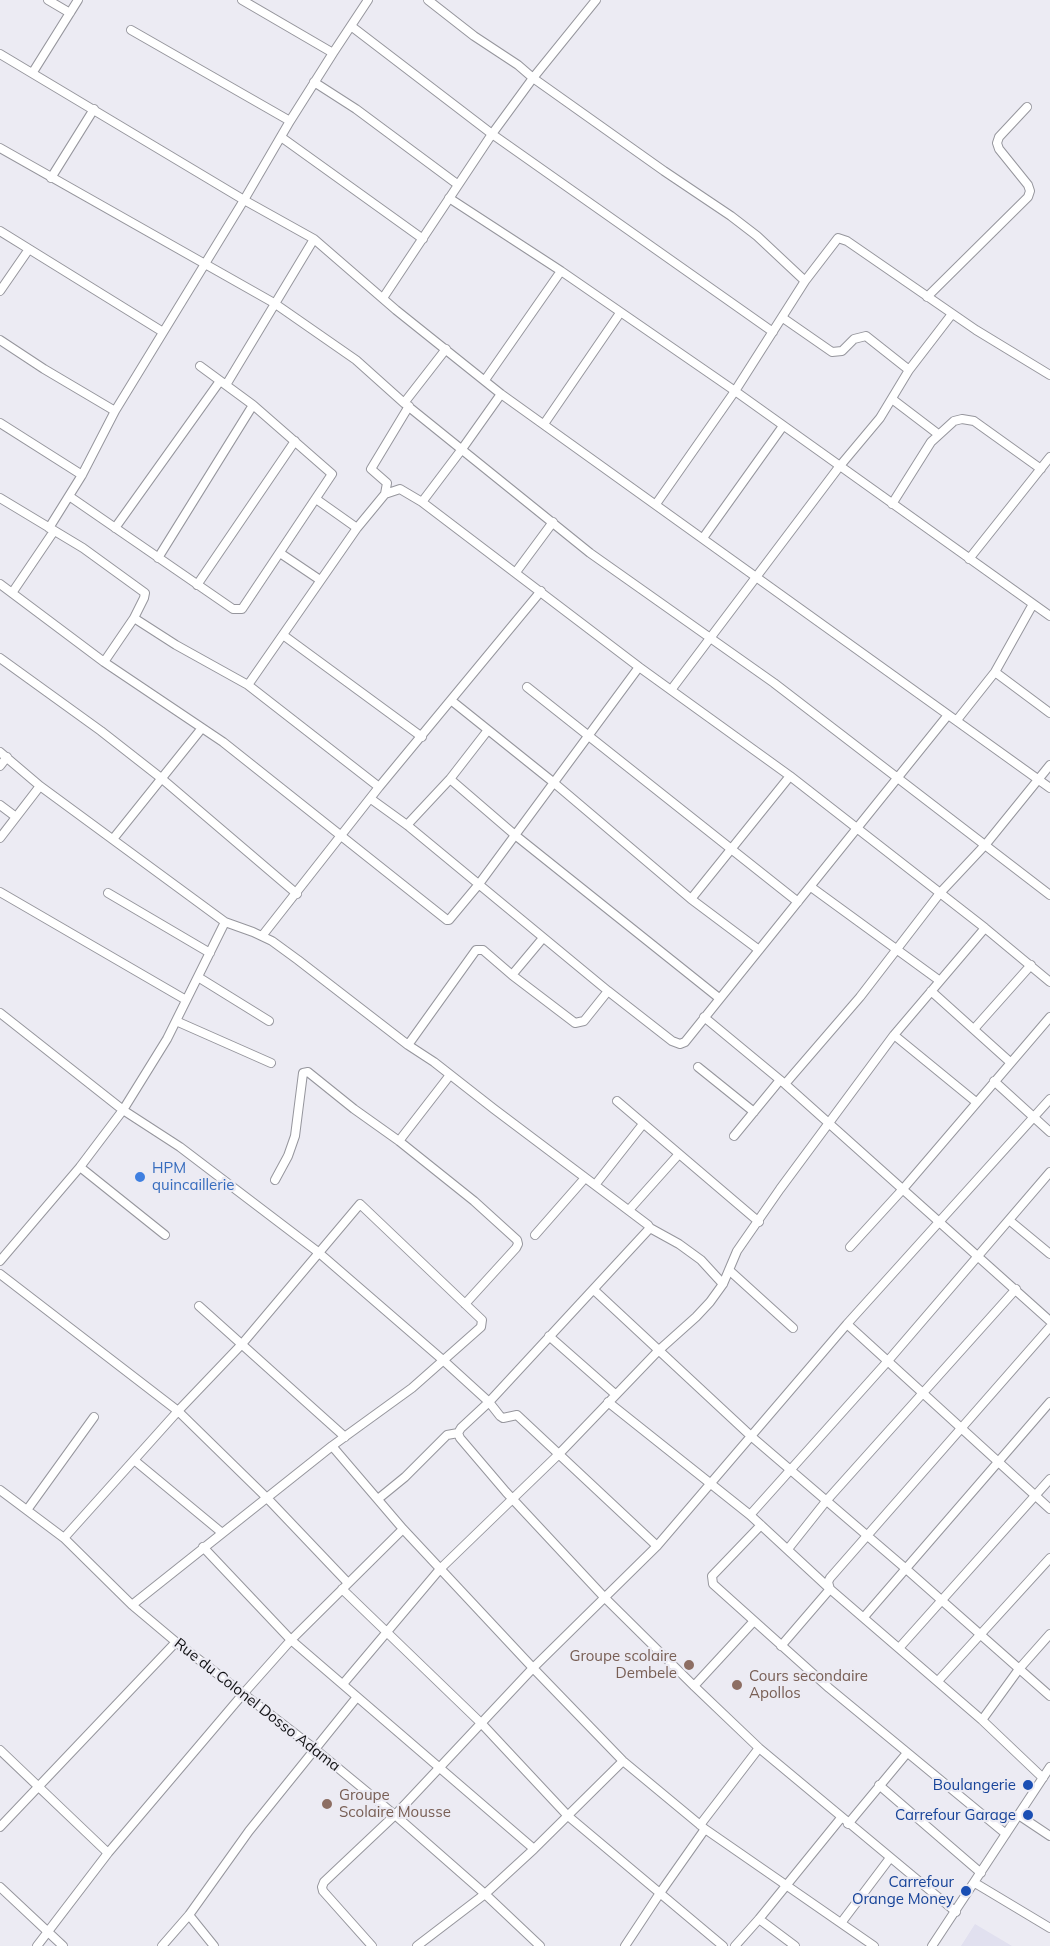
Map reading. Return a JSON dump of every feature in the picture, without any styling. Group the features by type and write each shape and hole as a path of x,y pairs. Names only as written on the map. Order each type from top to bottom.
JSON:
{"street":[{"path":"48,0 70,13"},
{"path":"33,72 78,0"},
{"path":"242,0 333,53"},
{"path":"12,592 52,530 115,411 314,81 368,0"},
{"path":"428,0 533,78 731,216 757,236 805,281"},
{"path":"383,298 492,134 533,78 596,0"},
{"path":"351,26 492,134 773,332"},
{"path":"131,30 290,121"},
{"path":"0,54 244,200 314,239 501,394 1050,788"},
{"path":"314,81 356,109 457,184"},
{"path":"927,297 1028,197 1030,191 1028,184 999,149 997,143 999,137 1027,107"},
{"path":"51,178 94,109"},
{"path":"281,137 423,239"},
{"path":"0,148 274,303 356,360 590,553 774,683 1050,895"},
{"path":"448,198 561,271 735,391 1050,616"},
{"path":"0,231 163,332"},
{"path":"656,504 735,391 805,281 838,238 847,241 952,314 1050,375"},
{"path":"115,528 223,383 314,239"},
{"path":"0,291 29,249"},
{"path":"485,380 561,271"},
{"path":"544,424 620,313"},
{"path":"671,690 711,640 839,467 880,418 909,370 952,314"},
{"path":"783,318 832,352 842,351 854,339 866,336 909,370"},
{"path":"0,340 115,411"},
{"path":"248,685 357,528 385,494 387,483 371,469 407,404 446,349"},
{"path":"69,496 233,609 242,609 332,474 253,405 200,366"},
{"path":"422,502 501,394"},
{"path":"892,399 938,434"},
{"path":"158,558 253,405"},
{"path":"892,504 938,434 962,419 974,421 1041,469"},
{"path":"0,423 82,476"},
{"path":"703,538 783,426"},
{"path":"197,585 295,441"},
{"path":"969,559 1050,457"},
{"path":"385,494 400,489 422,502 639,667 790,776 985,928 1050,982"},
{"path":"0,498 82,548 145,593 134,618 104,662"},
{"path":"316,499 357,528"},
{"path":"516,572 553,522"},
{"path":"280,553 320,580"},
{"path":"0,584 104,662 223,742 447,920 479,884 639,667"},
{"path":"262,936 380,787 541,591"},
{"path":"957,720 995,672 1033,604"},
{"path":"134,618 176,645 248,685 380,787"},
{"path":"283,634 422,737"},
{"path":"0,658 101,731 161,778 297,894"},
{"path":"995,672 1050,712"},
{"path":"527,687 798,902"},
{"path":"452,701 553,782 691,899 759,950"},
{"path":"371,799 407,825 608,991 672,1041 680,1044 685,1042 948,715"},
{"path":"114,839 202,728"},
{"path":"407,825 450,779 488,730"},
{"path":"0,766 3,754 40,786 225,922 262,936 298,960 650,1228 701,1260 723,1284"},
{"path":"734,1136 860,997 940,893 986,844 1050,765"},
{"path":"691,899 790,776"},
{"path":"450,779 515,835 719,998"},
{"path":"0,838 40,786"},
{"path":"0,805 16,817"},
{"path":"811,887 898,948 940,981"},
{"path":"0,892 186,1000"},
{"path":"108,893 210,953"},
{"path":"0,1261 80,1167 123,1110 168,1039 225,922"},
{"path":"344,1684 440,1569 559,1454 658,1350 696,1317 723,1284 737,1251 780,1189 894,1035 985,928"},
{"path":"512,975 543,938"},
{"path":"408,1045 476,950 483,950 575,1023 584,1021 608,991"},
{"path":"974,1029 1031,965"},
{"path":"198,977 269,1022"},
{"path":"931,992 1010,1062"},
{"path":"0,1013 123,1110 180,1148 318,1252 444,1361 503,1418 517,1415 657,1546"},
{"path":"704,1017 903,1188 1050,1321"},
{"path":"850,1247 1050,1017"},
{"path":"176,1021 271,1063"},
{"path":"894,1035 976,1102"},
{"path":"698,1067 754,1112"},
{"path":"275,1180 288,1156 295,1136 304,1071 399,1141 474,1201 517,1240 516,1248 465,1304"},
{"path":"399,1141 450,1075"},
{"path":"994,1081 1050,1131"},
{"path":"372,1946 323,1891 322,1887 395,1815 533,1668 657,1546 847,1324 1050,1099"},
{"path":"616,1101 759,1222"},
{"path":"595,1185 643,1124"},
{"path":"629,1210 679,1154"},
{"path":"80,1167 165,1235"},
{"path":"750,1515 887,1362 1050,1172"},
{"path":"535,1235 585,1178"},
{"path":"64,1538 178,1411 242,1344 360,1204 482,1320 483,1324 412,1388 332,1446 268,1499 221,1532 132,1605"},
{"path":"1009,1220 1050,1253"},
{"path":"378,1499 405,1477 447,1435 458,1433 650,1228"},
{"path":"729,1270 793,1328"},
{"path":"0,1274 178,1411 268,1499 386,1633 482,1724 568,1816 723,1946"},
{"path":"788,1549 827,1500 1016,1289"},
{"path":"594,1290 752,1437 867,1534 1050,1696"},
{"path":"199,1306 345,1437"},
{"path":"847,1324 1050,1509"},
{"path":"830,1589 828,1582 830,1578 1050,1327"},
{"path":"549,1336 615,1394"},
{"path":"608,1402 750,1515 830,1589 982,1720 1043,1778"},
{"path":"864,1617 1050,1402"},
{"path":"27,1510 94,1417"},
{"path":"458,1433 513,1500 604,1597 694,1686 759,1748 956,1912"},
{"path":"332,1446 440,1569 623,1761 703,1827 874,1946"},
{"path":"134,1460 221,1532"},
{"path":"900,1647 1050,1479"},
{"name":"Rue du Colonel Dosso Adama","path":"0,1490 64,1538 132,1605 176,1642 315,1749 395,1815 540,1946"},
{"path":"761,1525 712,1576 713,1584 781,1646 1006,1834"},
{"path":"37,1946 108,1853 243,1694 291,1640 404,1529"},
{"path":"203,1547 291,1640 534,1849"},
{"path":"938,1681 1050,1558"},
{"path":"781,1646 830,1589"},
{"path":"694,1686 754,1621"},
{"path":"982,1720 1019,1669 1050,1634"},
{"path":"0,1827 176,1642"},
{"path":"162,1946 189,1916 249,1831 357,1698"},
{"path":"626,1946 703,1827 759,1748"},
{"path":"0,1750 38,1789 108,1853"},
{"path":"735,1946 786,1885 907,1753"},
{"path":"417,1946 485,1894 623,1761"},
{"path":"932,1946 1020,1816 1050,1767"},
{"path":"879,1785 981,1873"},
{"path":"1020,1816 1050,1836"},
{"path":"841,1923 890,1858"},
{"path":"975,1883 1050,1928"},
{"path":"0,1887 63,1946"},
{"path":"189,1916 213,1946"},
{"path":"759,1919 795,1946"}],"shaded area":[{"path":"975,1924 1012,1946 961,1946"}],"place":[{"name":"HPM quincaillerie","path":"140,1177"},
{"name":"Groupe scolaire Dembele","path":"689,1665"},
{"name":"Cours secondaire Apollos","path":"737,1685"},
{"name":"Boulangerie","path":"1028,1785"},
{"name":"Groupe Scolaire Mousse","path":"327,1804"},
{"name":"Carrefour Garage","path":"1028,1815"},
{"name":"Carrefour Orange Money","path":"966,1891"}]}
